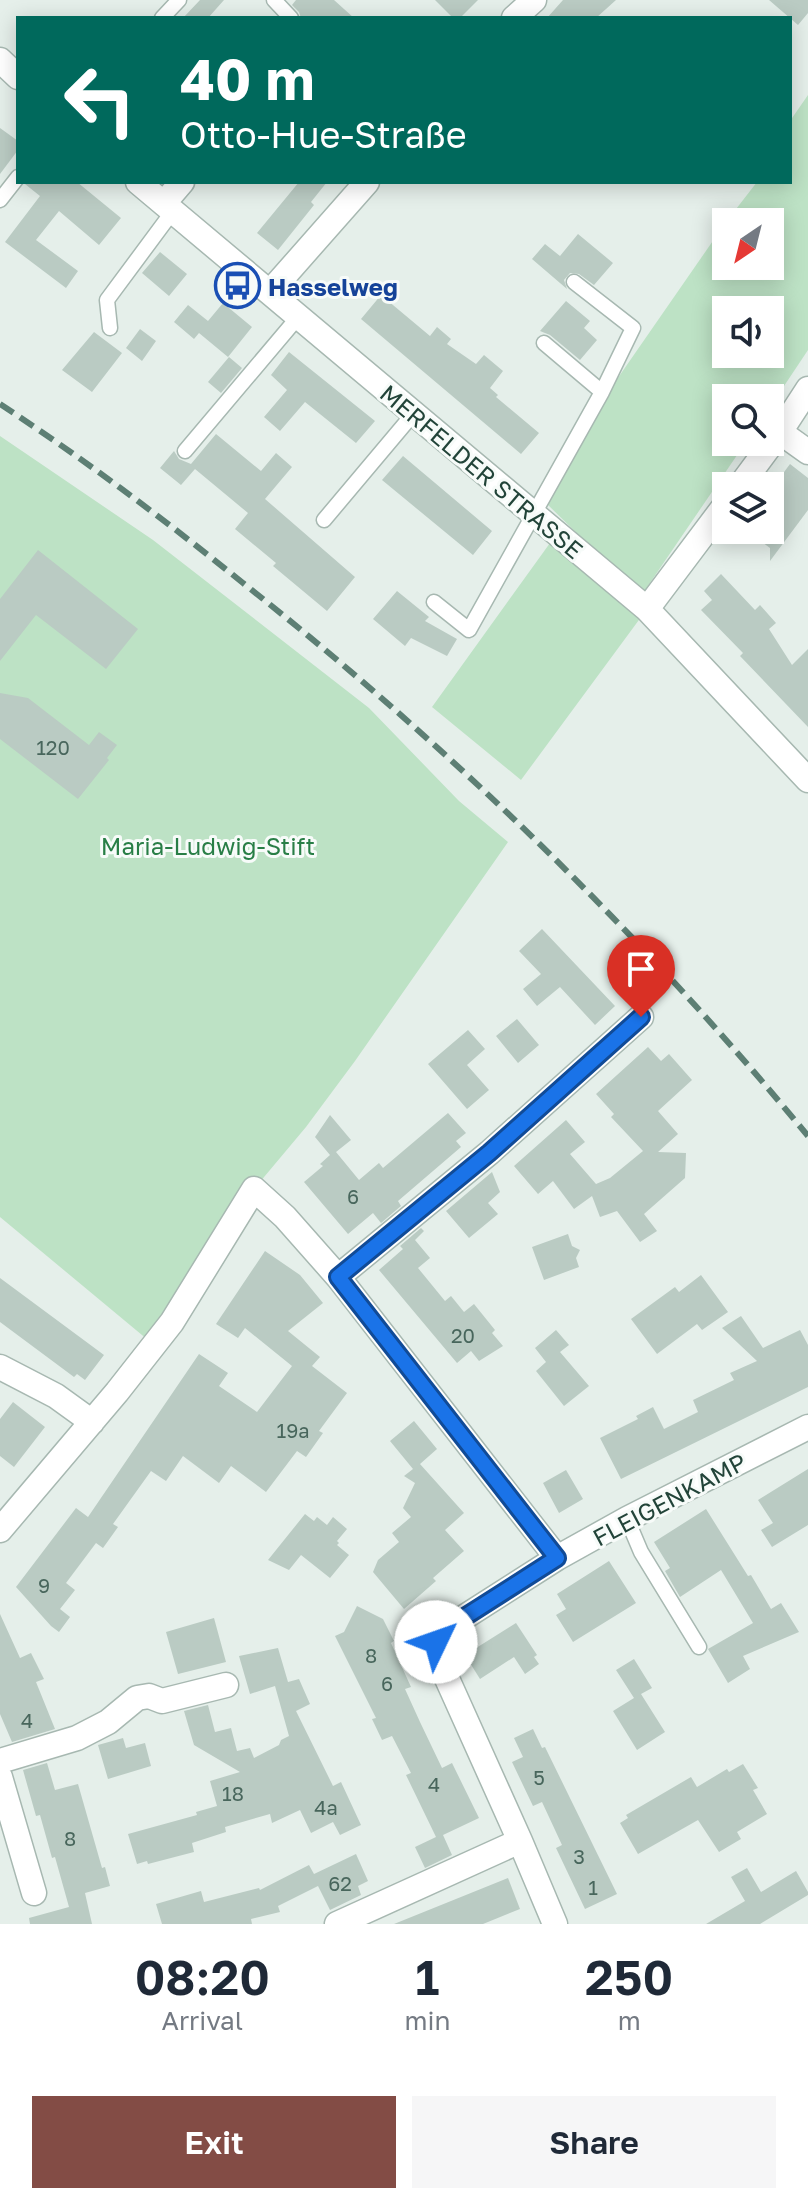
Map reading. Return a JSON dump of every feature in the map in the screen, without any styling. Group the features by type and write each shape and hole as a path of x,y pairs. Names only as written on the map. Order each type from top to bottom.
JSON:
{"street":[{"path":"516,16 534,0"},
{"path":"0,60 16,75"},
{"name":"MERFELDER STRASSE","path":"140,184 647,609 808,780"},
{"path":"169,207 181,184"},
{"path":"270,292 365,184"},
{"path":"784,426 808,389"},
{"path":"784,435 808,452"},
{"path":"647,609 712,523"},
{"path":"338,1277 489,1153 641,1017"},
{"path":"0,1530 172,1322 254,1189 285,1217 338,1277 557,1558"},
{"path":"0,1367 56,1396 92,1422"},
{"name":"FLEIGENKAMP","path":"555,1924 440,1663 436,1642 438,1634 557,1558 808,1427"},
{"path":"0,1761 77,1738 108,1722 137,1698 149,1696 162,1701 226,1685"},
{"path":"0,1777 34,1893"},
{"path":"337,1924 520,1841"}],"lane":[{"path":"164,16 179,0"},
{"path":"274,0 289,16"},
{"path":"0,200 16,180"},
{"path":"110,328 107,300 169,207"},
{"path":"434,602 469,630 602,392 633,328 574,282"},
{"path":"185,451 299,316"},
{"path":"544,343 602,392"},
{"path":"324,520 414,413"},
{"path":"627,1519 641,1552 699,1647"}],"green space":[{"path":"808,95 808,350 784,386 712,384 712,456 736,456 726,472 712,472 712,492 641,596 547,504 613,385 712,242 712,280 784,280 784,208 737,208 755,184 792,184 792,118"},
{"name":"Maria-Ludwig-Stift","path":"0,436 153,540 369,708 459,801 508,842 355,1061 306,1127 254,1189 154,1345 0,1217"},
{"path":"550,543 602,572 647,609 521,780 432,707"}],"building":[{"path":"200,0 224,0 210,16 185,16"},
{"path":"296,0 334,0 352,16 300,16 292,5"},
{"path":"435,0 478,0 462,16 451,16"},
{"path":"563,0 616,0 598,16 549,16"},
{"path":"769,0 808,0 808,13 798,25 792,16 788,16"},
{"path":"0,128 16,140 16,153 0,174"},
{"path":"25,184 79,184 121,218 99,245 59,211 36,240 78,271 66,288 5,242 40,196"},
{"path":"297,184 325,184 311,202 314,205 278,250 257,233"},
{"path":"578,234 613,263 594,285 579,274 570,273 564,280 567,289 532,259 545,244 560,256"},
{"path":"160,252 187,274 169,296 142,273"},
{"path":"381,295 430,336 437,327 451,339 447,344 476,364 484,355 503,371 490,388 498,395 496,397 539,433 521,454 361,319"},
{"path":"566,301 590,321 584,328 597,340 580,360 550,335 540,331"},
{"path":"223,303 252,327 228,357 199,333 194,339 174,322 188,305 208,321"},
{"path":"140,329 156,341 142,361 126,348"},
{"path":"94,332 122,353 92,392 62,370"},
{"path":"289,352 375,421 356,443 305,402 280,431 264,417 287,390 271,375"},
{"path":"229,357 242,368 221,393 208,382"},
{"path":"216,434 261,471 276,453 292,467 265,499 355,577 327,611 235,529 248,513 195,469 181,485 160,468 174,451 179,459 191,464"},
{"path":"403,456 492,531 473,555 382,480"},
{"path":"790,464 808,478 808,510 784,542 784,472"},
{"path":"765,544 783,544 770,561 770,548"},
{"path":"38,550 138,629 106,669 36,615 0,661 0,599"},
{"path":"721,574 755,610 760,605 776,623 769,629 792,665 808,649 808,727 701,610 712,600 704,591"},
{"path":"397,591 429,617 425,621 457,639 447,656 411,638 405,646 373,619"},
{"path":"0,693 28,698 89,745 99,732 117,745 78,799 0,739"},
{"path":"542,929 615,1006 595,1025 560,987 537,1006 523,989 541,974 519,951"},
{"path":"517,1019 539,1045 518,1063 496,1036"},
{"path":"468,1030 485,1049 467,1065 489,1090 467,1109 428,1064"},
{"path":"648,1047 661,1061 669,1054 692,1080 658,1111 678,1134 658,1152 686,1153 685,1178 644,1214 657,1231 640,1242 617,1211 600,1217 592,1196 574,1209 553,1181 538,1194 514,1166 566,1120 585,1142 570,1154 596,1184 610,1178 643,1151 611,1117 614,1114 596,1094"},
{"path":"448,1113 466,1133 456,1141 461,1147 398,1201 401,1206 381,1223 373,1213 348,1234 304,1182 323,1166 320,1164 330,1155 315,1137 330,1115 351,1140 336,1152 359,1180 379,1163 383,1168"},
{"path":"492,1172 500,1192 488,1203 498,1214 469,1238 446,1211"},
{"path":"421,1228 424,1231 415,1240 430,1258 418,1268 445,1301 451,1296 464,1312 474,1304 495,1330 492,1333 503,1346 479,1361 471,1351 457,1363 379,1270"},
{"path":"568,1234 572,1246 580,1250 576,1258 579,1267 544,1280 532,1247"},
{"path":"265,1251 300,1275 323,1303 288,1331 320,1357 312,1366 347,1393 319,1431 323,1433 306,1457 297,1451 266,1492 231,1466 219,1483 183,1456 166,1481 151,1471 113,1524 118,1527 103,1548 96,1543 66,1583 75,1590 60,1609 70,1617 59,1632 16,1587 76,1508 88,1517 199,1354 228,1373 219,1386 257,1412 292,1366 245,1328 238,1338 216,1324"},
{"path":"701,1275 728,1312 702,1330 697,1324 657,1354 631,1319 675,1287 679,1292"},
{"path":"0,1278 104,1355 85,1380 77,1374 74,1377 0,1322"},
{"path":"741,1316 763,1348 800,1330 808,1345 808,1387 621,1479 600,1438 638,1419 636,1416 653,1407 664,1429 698,1412 693,1400 734,1380 730,1373 757,1361 722,1328"},
{"path":"556,1330 569,1345 560,1352 589,1386 564,1406 536,1371 546,1362 535,1348"},
{"path":"13,1402 45,1427 14,1467 0,1456 0,1419"},
{"path":"414,1421 437,1449 420,1464 464,1513 445,1530 464,1551 404,1609 373,1572 378,1560 399,1542 392,1533 411,1517 403,1508 415,1483 404,1476 413,1469 390,1441"},
{"path":"808,1469 808,1525 772,1547 761,1530 773,1523 758,1500"},
{"path":"566,1470 583,1499 559,1513 543,1483"},
{"path":"706,1509 771,1609 781,1603 799,1632 743,1656 750,1669 728,1683 708,1649 753,1623 721,1570 680,1597 665,1571 670,1568 654,1542"},
{"path":"305,1514 314,1521 317,1517 327,1525 333,1517 347,1529 337,1545 349,1555 330,1578 301,1555 289,1570 268,1560"},
{"path":"609,1561 636,1603 573,1642 556,1615 566,1609 557,1594"},
{"path":"357,1606 383,1619 411,1687 405,1689 442,1768 452,1763 479,1818 443,1835 452,1855 425,1868 415,1847 436,1837 406,1775 411,1773 392,1736 382,1740 372,1719 376,1718 335,1636 344,1632"},
{"path":"0,1614 20,1658 31,1653 44,1679 36,1682 55,1729 12,1742 0,1714"},
{"path":"214,1618 226,1662 178,1674 166,1632"},
{"path":"516,1623 537,1655 534,1657 539,1664 525,1674 514,1657 480,1679 465,1655"},
{"path":"278,1648 288,1682 299,1679 310,1704 296,1711 333,1786 341,1782 361,1825 340,1835 333,1822 311,1833 300,1810 272,1823 270,1814 225,1827 226,1832 192,1843 194,1852 137,1864 128,1834 197,1815 196,1812 217,1806 210,1781 240,1772 194,1745 184,1711 208,1705 215,1732 231,1728 237,1751 250,1748 254,1758 289,1736 275,1686 250,1694 239,1656"},
{"path":"634,1659 652,1688 641,1694 665,1732 637,1750 613,1711 634,1698 616,1670"},
{"path":"533,1729 542,1748 545,1747 617,1894 585,1909 556,1848 562,1845 542,1802 533,1806 512,1762 523,1757 514,1738"},
{"path":"123,1738 126,1748 145,1743 151,1766 108,1779 98,1745"},
{"path":"47,1763 55,1790 78,1784 102,1868 105,1867 110,1886 85,1893 92,1924 30,1924 29,1918 69,1907 55,1857 52,1858 40,1815 36,1816 23,1770"},
{"path":"743,1764 758,1788 753,1790 767,1814 737,1832 741,1839 719,1852 698,1820 638,1854 620,1823 628,1818 626,1815 691,1777 697,1787 727,1769 729,1772"},
{"path":"356,1854 368,1881 358,1886 361,1895 330,1910 318,1886 278,1906 280,1912 251,1919 252,1924 162,1924 156,1904 201,1891 204,1902 260,1890 309,1865 314,1874"},
{"path":"747,1868 761,1892 796,1871 808,1895 760,1924 706,1924 745,1901 731,1877"},
{"path":"508,1878 520,1909 483,1924 394,1924"}],"railway":[{"path":"0,404 93,468 214,559 320,645 468,776 610,915 744,1060 808,1136"}],"place":[{"name":"Hasselweg","path":"237,286"}],"route":[{"path":"436,1642 438,1634 557,1558 338,1277 489,1153 641,1017"}]}
